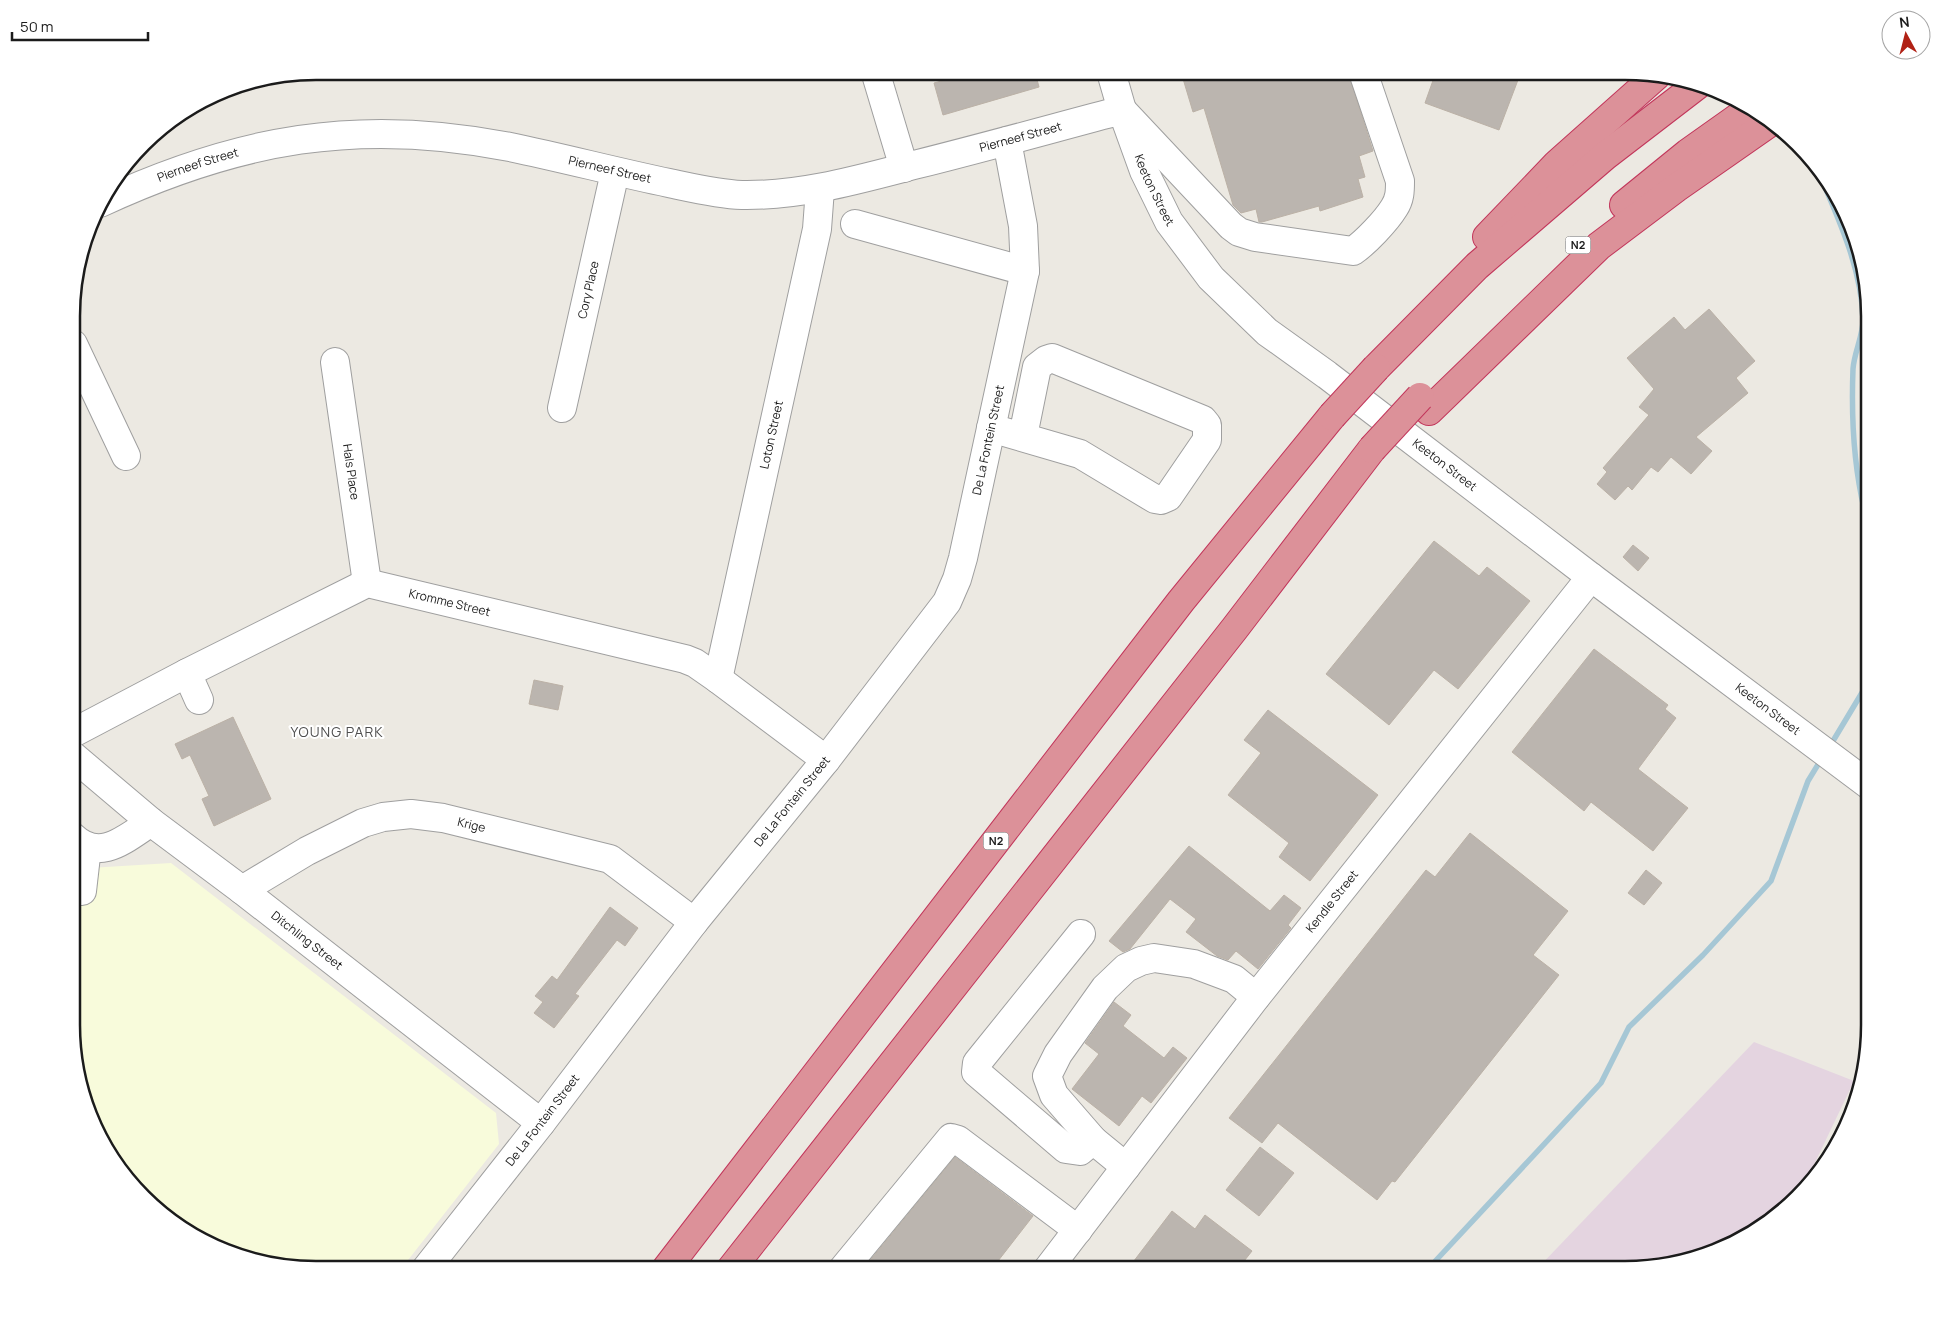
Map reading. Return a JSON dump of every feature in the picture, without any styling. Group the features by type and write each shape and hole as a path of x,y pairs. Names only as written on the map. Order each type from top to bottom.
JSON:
{"highway":[{"path":"1400,345 1495,228 1557,164 1649,82"},
{"name":"N2","path":"672,1261 1181,601 1332,416 1376,368 1485,260 1605,156 1692,90"},
{"name":"N2","path":"737,1261 1234,628 1379,453 1530,289 1608,218 1688,153 1744,113"},
{"path":"1424,404 1599,246 1676,188 1765,126"}],"street":[{"path":"877,80 904,168"},
{"name":"Keeton Street","path":"1113,80 1144,171 1169,222 1211,278 1267,332 1327,375 1591,577 1793,726 1861,779"},
{"path":"1122,110 1231,226 1239,232 1255,237 1352,251 1360,246 1394,208 1400,194 1400,181 1365,80"},
{"name":"Pierneef Street","path":"112,198 154,178 203,161 301,139 360,133 420,134 509,147 615,172 729,194 820,189 1122,110"},
{"name":"De La Fontein Street","path":"432,1261 541,1123 694,922 826,760 947,602 963,558 1025,271 1023,226 1007,141"},
{"name":"Cory Place","path":"562,408 615,172"},
{"name":"Loton Street","path":"718,679 817,229 820,189"},
{"path":"855,224 1025,271"},
{"path":"991,428 1080,454 1155,499 1161,500 1168,497 1207,440 1208,432 1203,420 1052,358 1037,367 1023,436"},
{"path":"80,359 126,456"},
{"name":"Hals Place","path":"335,362 367,583"},
{"name":"Kendle Street","path":"1054,1261 1256,997 1591,577"},
{"path":"80,729 187,673 367,583"},
{"name":"Kromme Street","path":"367,583 695,662 826,760"},
{"path":"187,673 199,700"},
{"name":"Ditchling Street","path":"80,762 151,822 242,890 541,1123"},
{"name":"Krige","path":"242,890 307,851 363,822 383,817 412,814 462,823 610,859 694,922"},
{"path":"82,891 80,842 98,849 113,846 151,822"},
{"path":"1080,934 977,1064 975,1070 978,1075 1066,1149 1080,1151 1093,1140"},
{"path":"1126,1167 1093,1140 1054,1096 1047,1076 1058,1054 1106,988 1126,968 1154,958 1194,964 1234,980 1256,997"},
{"path":"850,1261 951,1138 958,1140 1078,1230"}],"shaded area":[{"path":"171,863 496,1113 499,1144 407,1261 316,1261 285,1259 255,1253 212,1237 185,1221 160,1202 139,1181 120,1156 104,1129 88,1086 82,1056 80,1025 80,869"},
{"path":"1754,1042 1854,1081 1812,1169 1781,1202 1743,1229 1729,1237 1701,1248 1656,1259 1545,1261"}],"building":[{"path":"945,80 1037,80 1039,87 943,115 934,83"},
{"path":"1183,80 1351,80 1373,151 1359,156 1365,177 1358,179 1363,197 1320,211 1319,206 1262,222 1259,222 1256,209 1241,213 1233,205 1204,108 1193,112"},
{"path":"1433,80 1518,80 1499,130 1425,103"},
{"path":"1709,309 1755,361 1736,378 1748,393 1696,437 1712,451 1691,474 1671,457 1658,472 1651,467 1632,490 1628,486 1615,500 1597,484 1607,472 1603,468 1649,415 1639,407 1654,389 1627,358 1674,317 1685,330"},
{"path":"1434,541 1479,576 1487,567 1530,601 1458,689 1434,670 1389,725 1326,674"},
{"path":"1633,545 1649,558 1638,571 1623,557"},
{"path":"1594,649 1668,705 1665,709 1676,718 1638,769 1688,808 1653,851 1591,802 1584,811 1512,752"},
{"path":"534,680 563,686 558,710 529,704"},
{"path":"1268,710 1378,795 1310,881 1279,857 1289,843 1228,795 1261,753 1244,740"},
{"path":"233,717 271,799 214,826 202,799 209,796 190,755 182,759 175,744"},
{"path":"1470,833 1568,911 1533,955 1559,975 1395,1182 1392,1181 1377,1200 1278,1123 1262,1143 1229,1118 1426,870 1435,877"},
{"path":"1189,846 1270,911 1284,895 1301,908 1288,925 1291,928 1258,969 1236,951 1228,960 1217,956 1186,932 1196,919 1170,899 1130,949 1123,952 1109,941"},
{"path":"1646,870 1662,883 1644,905 1628,893"},
{"path":"610,907 638,928 625,946 617,940 575,994 579,996 554,1028 534,1013 543,1002 535,996 552,976 557,980"},
{"path":"1114,1002 1131,1015 1123,1026 1164,1058 1173,1047 1187,1058 1151,1103 1142,1096 1119,1126 1072,1089 1099,1054 1085,1043"},
{"path":"1260,1147 1294,1173 1259,1216 1226,1190"},
{"path":"955,1157 1033,1216 998,1261 870,1261"},
{"path":"1172,1211 1195,1229 1205,1215 1252,1251 1244,1261 1134,1261"}],"waterway":[{"path":"1830,200 1853,260 1858,280"},
{"path":"1858,280 1859,285"},
{"path":"1861,334 1853,369 1855,449 1861,494"},
{"path":"1830,746 1861,694"},
{"path":"1435,1261 1601,1083 1629,1027 1703,955 1771,881 1808,781 1822,758"}],"district":[{"name":"YOUNG PARK","path":"337,732"}]}
